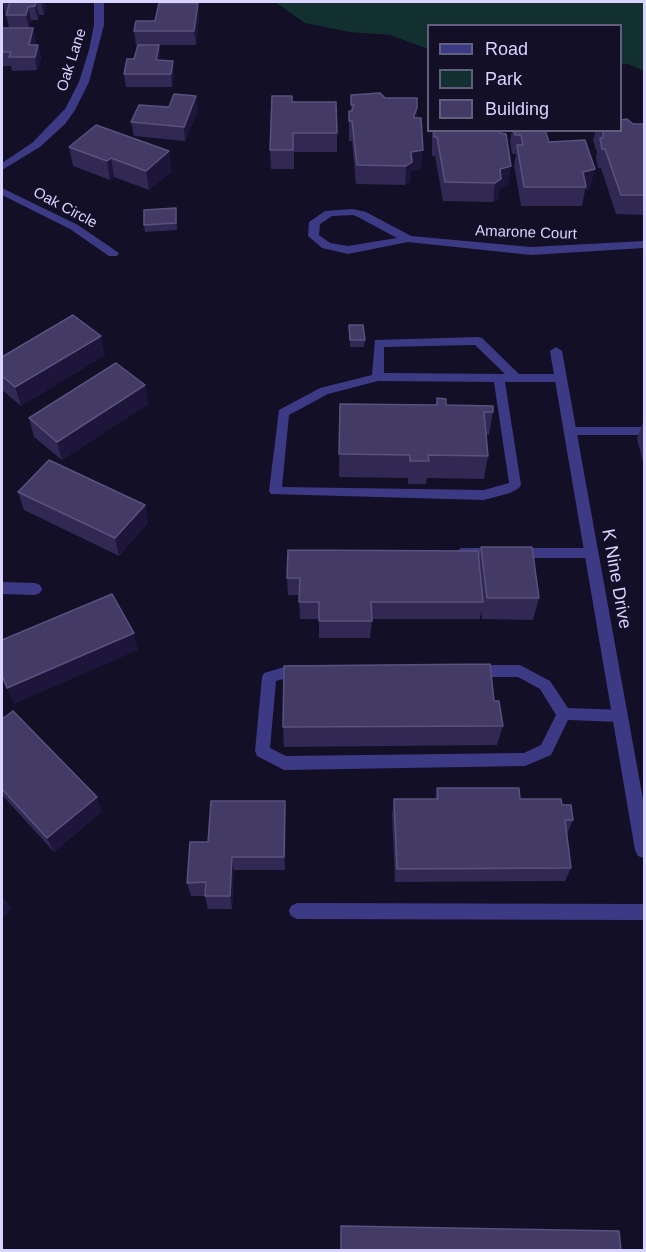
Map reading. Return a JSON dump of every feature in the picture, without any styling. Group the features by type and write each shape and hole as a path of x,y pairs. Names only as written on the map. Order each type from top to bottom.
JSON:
{"street":[{"name":"Oak Lane","path":"2,167 50,134 74,103 84,82 94,50 99,25 99,2"},
{"name":"Oak Circle","path":"2,191 74,227 113,253"},
{"name":"Amarone Court","path":"408,240 362,214 353,212 328,213 315,222 313,229 314,236 319,242 336,250 408,240 531,252 645,245"},
{"name":"K Nine Drive","path":"556,351 645,850"},
{"path":"2,588 35,589"}],"lane":[{"path":"378,377 379,343 478,341 516,378"},
{"path":"499,378 515,485 506,490 484,495 275,491 283,413 324,391 378,377 561,378"},
{"path":"571,431 645,431"},
{"path":"452,553 591,553"},
{"path":"291,671 520,671 545,685 564,714 546,750 525,759 284,763 262,751 269,677 291,671"},
{"path":"564,714 621,716"},
{"path":"297,911 645,912"}],"green space":[{"path":"275,2 644,2 644,71 628,64 622,64 622,24 427,24 427,49 390,35 349,32 305,23"}],"building":[{"path":"10,2 36,2 35,6 28,7 26,15 6,15"},
{"path":"159,3 198,3 194,31 134,31 136,21 155,21"},
{"path":"2,28 33,28 29,45 38,45 35,57 9,57 11,52 2,52"},
{"path":"138,45 159,45 156,60 173,61 171,74 124,74 127,59 134,59"},
{"path":"380,93 385,98 417,98 414,118 421,118 423,150 411,152 412,162 406,166 357,165 352,121 349,121 349,111 352,111 354,105 351,105 351,95"},
{"path":"174,94 196,96 184,127 131,122 139,105 169,107"},
{"path":"272,96 292,96 292,102 336,102 337,133 293,133 293,150 270,150"},
{"path":"627,119 633,124 645,124 645,195 621,195 605,149 602,149 600,138 603,138 603,132 622,132 622,120"},
{"path":"96,125 169,151 146,171 111,158 107,161 69,147"},
{"path":"434,132 500,132 506,134 511,166 500,169 501,179 495,183 445,182 437,137 434,137"},
{"path":"514,132 546,132 549,142 585,140 595,169 583,172 586,187 524,187 517,145 523,145 521,135 515,135"},
{"path":"176,208 176,223 144,225 144,210"},
{"path":"73,315 101,336 15,387 2,376 2,357"},
{"path":"349,325 363,325 365,340 350,340"},
{"path":"116,363 145,385 57,442 29,418"},
{"path":"437,398 446,399 446,405 493,406 493,412 484,412 488,456 428,455 429,461 410,461 410,455 339,454 340,404 437,405"},
{"path":"49,460 145,505 115,538 18,492"},
{"path":"481,547 532,547 539,598 487,598"},
{"path":"288,550 478,551 483,602 371,602 372,621 319,621 319,602 299,602 300,578 287,578"},
{"path":"112,594 134,633 7,688 2,675 2,640"},
{"path":"490,664 494,701 499,701 503,726 283,727 284,666"},
{"path":"13,711 97,797 47,838 2,789 2,719"},
{"path":"437,788 519,788 520,799 561,799 562,805 571,805 573,820 565,820 571,868 397,869 394,799 438,799"},
{"path":"211,801 285,801 284,857 232,857 230,896 205,896 206,882 187,883 190,842 208,842"},
{"path":"341,1226 619,1231 621,1251 341,1251"}]}
